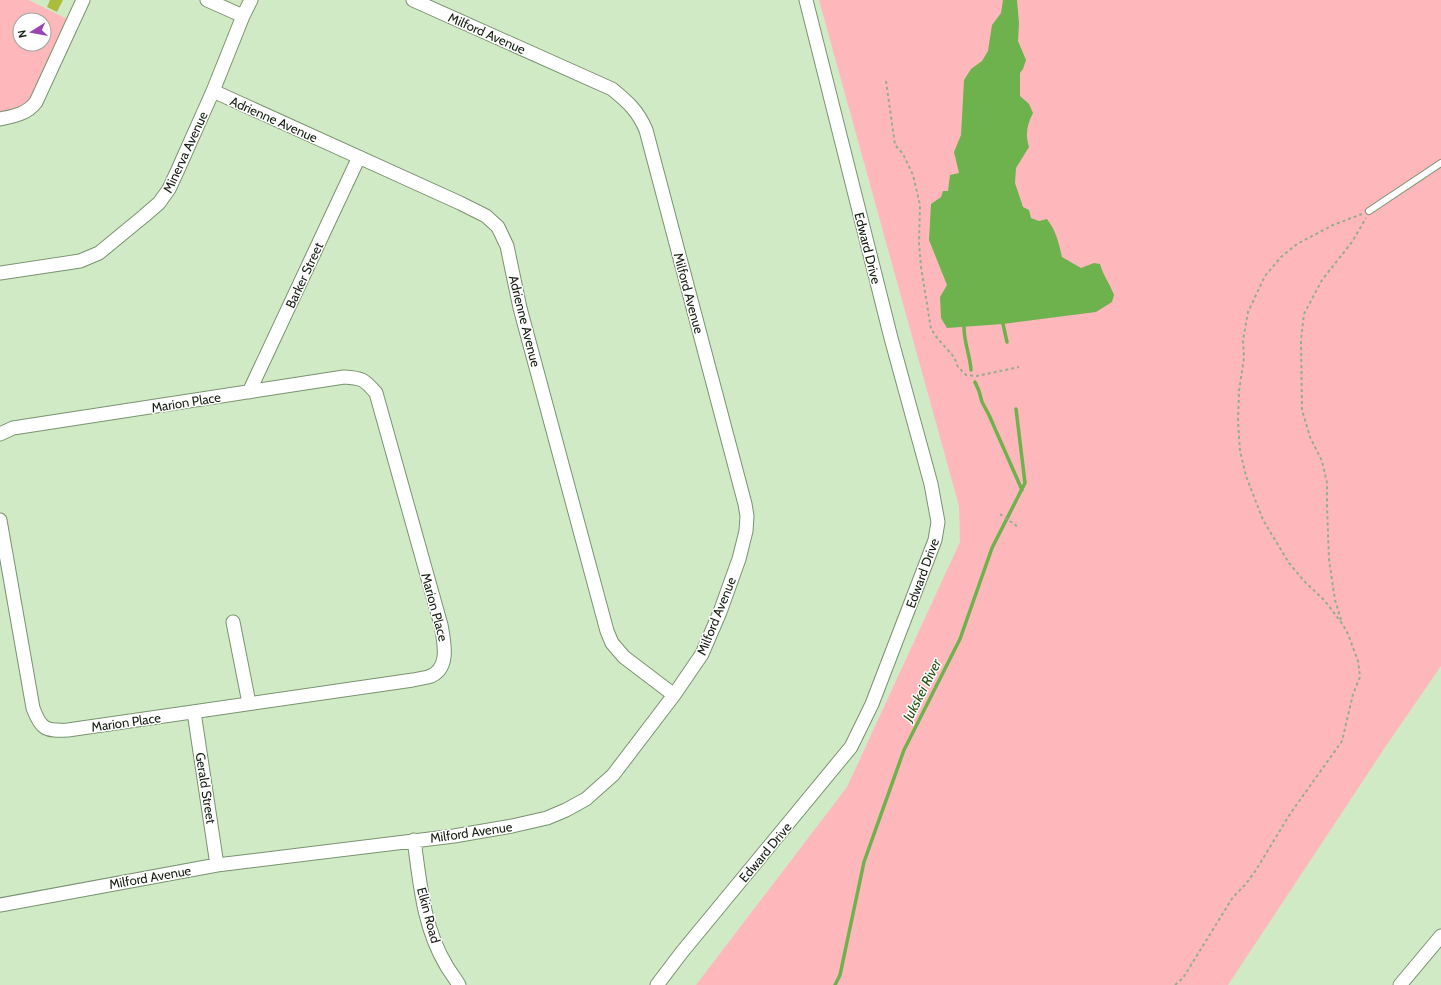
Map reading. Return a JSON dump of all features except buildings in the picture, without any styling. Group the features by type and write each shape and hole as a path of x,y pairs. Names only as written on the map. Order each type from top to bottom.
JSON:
{"street":[{"path":"0,119 25,112 36,102 82,0"},
{"path":"207,0 243,16"},
{"name":"Minerva Avenue","path":"0,273 80,261 99,253 159,203 169,189 213,91 243,16 251,0"},
{"name":"Milford Avenue","path":"0,904 217,865 454,836 528,823 547,818 586,799 613,775 674,695 702,654 720,612 739,559 746,531 747,516 646,130 641,118 632,106 612,89 413,0"},
{"name":"Edward Drive","path":"657,985 682,952 851,747 872,704 932,547 937,530 936,511 930,484 889,330 806,0"},
{"name":"Adrienne Avenue","path":"213,91 480,213 498,226 507,246 522,316 612,643 624,656 674,695"},
{"name":"Barker Street","path":"249,392 359,157"},
{"name":"Marion Place","path":"0,434 13,428 344,377 358,378 368,383 376,393 441,625 445,647 444,660 439,669 429,677 68,730 52,731 45,729 37,721 32,708 0,520"},
{"path":"233,622 250,703"},
{"name":"Gerald Street","path":"194,712 217,865"},
{"name":"Elkin Road","path":"414,840 423,904 429,926 445,964 459,985"},
{"path":"1400,985 1441,936"}],"lane":[{"path":"1369,211 1441,163"}],"path":[{"path":"886,81 895,145 903,154 913,175 920,205 919,243 921,267 931,329 954,357 958,367 966,375 977,376 1019,367"},
{"path":"1343,625 1335,600 1329,560 1327,483 1322,462 1310,436 1302,410 1301,340 1304,314 1307,307 1322,280 1352,242 1369,211"},
{"path":"1175,985 1183,978 1233,897 1245,885 1256,870 1290,814 1342,741 1353,694 1360,677 1358,661 1343,625 1326,601 1304,581 1289,563 1263,520 1246,476 1240,451 1238,422 1239,391 1244,358 1243,340 1248,312 1265,276 1281,257 1297,244 1333,225 1369,211"},
{"path":"1000,514 1018,527"}],"shaded area":[{"path":"0,0 29,0 67,19 29,104 18,110 0,114"},
{"path":"819,0 1441,0 1441,666 1388,743 1228,985 696,985 847,787 960,542 959,506"},
{"path":"1003,0 1017,0 1019,23 1018,41 1026,60 1020,73 1020,96 1029,104 1033,113 1027,130 1029,147 1016,168 1015,183 1023,207 1029,210 1031,218 1039,221 1047,219 1057,237 1062,257 1081,268 1094,263 1100,264 1114,295 1112,302 1096,312 1003,324 947,328 941,318 940,297 947,285 929,240 931,204 941,197 943,191 948,191 950,175 959,173 954,152 961,135 964,80 971,69 982,61 988,51 992,25 1001,13"}],"waterway":[{"path":"1003,324 1007,342"},
{"path":"964,327 971,370"},
{"path":"975,382 982,402 1022,490"},
{"name":"Jukskei River","path":"835,985 840,975 864,862 904,750 960,639 992,548 1025,483 1016,409"}]}
